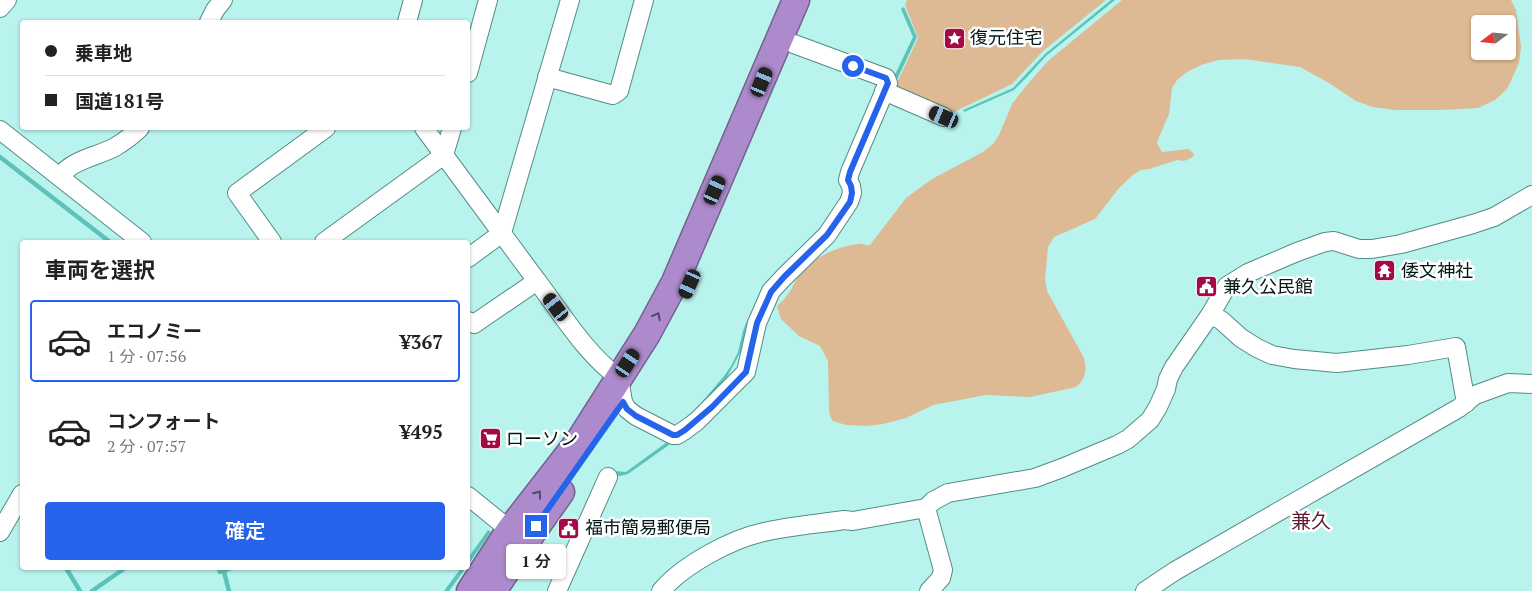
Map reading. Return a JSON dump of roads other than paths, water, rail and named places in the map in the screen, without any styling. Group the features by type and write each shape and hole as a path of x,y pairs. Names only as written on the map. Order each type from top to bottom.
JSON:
{"highway":[{"path":"470,591 517,537 579,441 621,390 647,334 675,282 796,0"},
{"path":"621,390 636,384 674,321 814,0"},
{"path":"493,591 517,537"}],"street":[{"path":"0,8 7,0"},
{"path":"210,20 223,0"},
{"path":"408,20 413,0"},
{"path":"470,66 488,0"},
{"path":"470,257 502,233 570,0"},
{"path":"547,77 613,95 619,91 644,0"},
{"path":"425,130 585,345 621,390 627,409 668,433 677,435 712,407 746,372 757,323 771,292 827,235 850,202 852,193 848,180 850,172 888,83 886,78 794,44"},
{"path":"884,91 944,117"},
{"path":"0,130 140,240"},
{"path":"60,176 75,163 116,146 138,130"},
{"path":"271,240 237,193 323,130"},
{"path":"332,240 444,155 451,130"},
{"path":"661,591 694,564 723,546 763,532 844,520 853,521 926,508 939,497 948,493 1035,478 1109,448 1128,439 1150,420 1158,408 1174,367 1210,315 1227,286 1248,273 1314,245 1334,241 1359,249 1372,249 1401,244 1494,217 1532,195"},
{"path":"470,322 474,324 537,281"},
{"path":"1210,315 1221,320 1241,338 1257,348 1272,355 1294,359 1337,363 1456,348 1466,402"},
{"path":"1145,591 1184,566 1451,413 1475,395 1508,383 1532,384"},
{"path":"470,498 517,537 564,584 608,477"},
{"path":"0,532 20,497"},
{"path":"926,508 943,570 942,578 929,591"}],"water":[{"path":"1111,0 1115,0 1046,56 1014,90 964,112 963,110 1013,88 1045,54"},
{"path":"904,7 917,37 895,84 891,83 913,37 901,9"},
{"path":"766,288 749,325 740,353 727,377 698,410 696,409 731,366 738,352 746,323"},
{"path":"667,442 669,445 628,474 614,475 615,471 626,472"},
{"path":"488,530 491,532 470,562 470,555"},
{"path":"460,570 465,570 449,591 444,591"}],"waterway":[{"path":"0,157 107,240"},
{"path":"67,570 80,591"},
{"path":"92,591 122,570"},
{"path":"220,570 220,572 226,570"},
{"path":"224,570 229,591"}],"place":[{"name":"復元住宅","path":"954,38"},
{"name":"倭文神社","path":"1385,271"},
{"name":"兼久公民館","path":"1207,287"},
{"name":"ローソン","path":"490,439"},
{"name":"福市簡易郵便局","path":"569,528"}],"district":[{"name":"兼久","path":"1311,521"}]}
